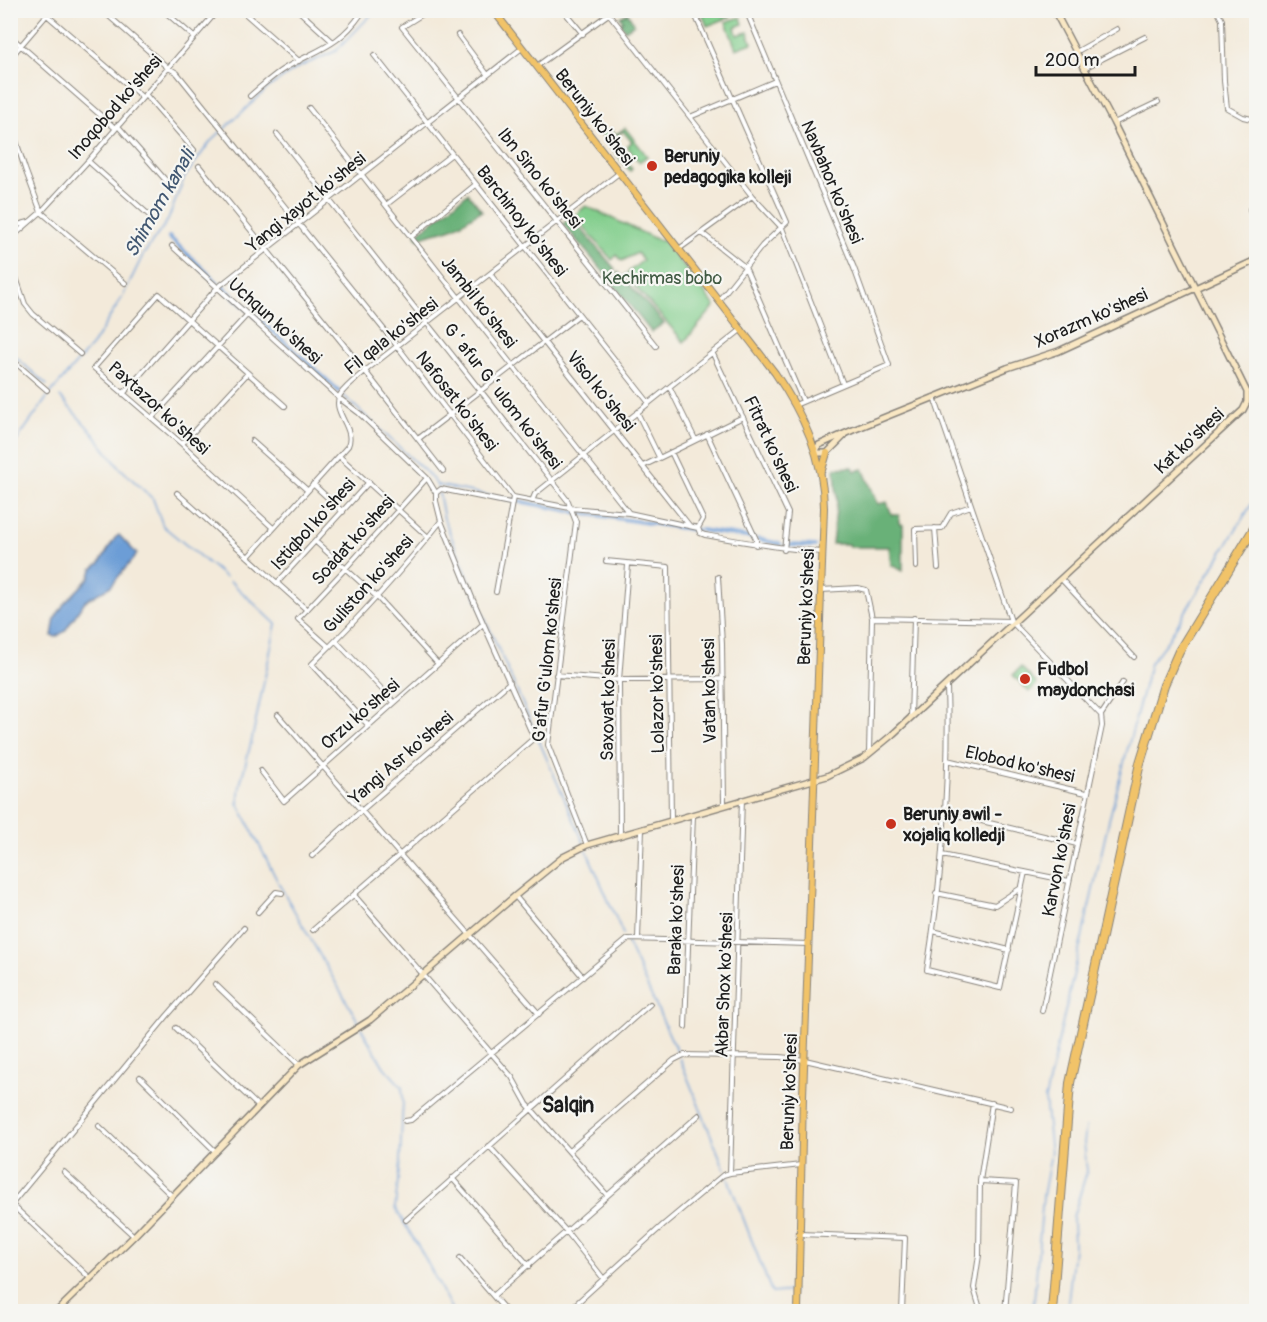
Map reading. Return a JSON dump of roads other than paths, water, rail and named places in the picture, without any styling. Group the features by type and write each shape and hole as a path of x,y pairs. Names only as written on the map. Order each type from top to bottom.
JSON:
{"highway":[{"path":"1052,1311 1070,1083 1140,763 1157,706 1179,651 1257,525"}],"main road":[{"name":"Beruniy ko'shesi","path":"493,10 779,379 811,438 822,471 824,488 816,779 801,1165 798,1311"},
{"path":"811,438 822,444"},
{"path":"822,471 827,453"}],"street":[{"path":"41,10 144,95 194,150"},
{"path":"10,58 51,10"},
{"name":"Nafosat ko'shesi","path":"102,10 167,68 177,73 398,347 513,497"},
{"path":"163,10 194,37"},
{"name":"Inoqobod ko'shesi","path":"10,239 41,212 218,10"},
{"path":"241,10 299,61"},
{"path":"298,10 333,42"},
{"name":"Ibn Sino ko'shesi","path":"429,10 402,27 656,346"},
{"path":"563,10 583,34"},
{"path":"536,66 583,34 607,12 614,10"},
{"path":"693,10 787,222 762,246 719,300"},
{"name":"Navbahor ko'shesi","path":"746,10 854,268 889,365 843,384"},
{"name":"Kat ko'shesi","path":"56,1311 134,1236 299,1065 366,1023 563,857 587,845 816,779 848,766 869,753 947,686 1243,410 1247,402 1247,392 1054,10"},
{"path":"1217,10 1222,20 1227,108 1243,117 1257,120"},
{"path":"250,96 285,67 344,35 359,12"},
{"path":"607,12 752,196 782,228 843,384 795,405"},
{"path":"1076,52 1117,29"},
{"path":"458,35 487,74"},
{"path":"10,36 116,126 169,184"},
{"path":"1084,68 1145,37"},
{"name":"Yangi xayot ko'shesi","path":"123,394 217,288 522,48"},
{"name":"Barchinoy ko'shesi","path":"374,55 649,403"},
{"path":"690,117 775,81"},
{"path":"1113,124 1158,102"},
{"name":"Jambil ko'shesi","path":"309,108 630,513"},
{"path":"10,122 41,212 124,283"},
{"name":"Gʻafur Gʻulom ko'shesi","path":"277,134 553,481 568,501 570,508"},
{"path":"386,206 452,154"},
{"path":"88,160 149,215"},
{"path":"199,166 443,471"},
{"name":"Fil qala ko'shesi","path":"248,556 348,446 350,434 339,407 342,392 365,371 460,299 619,172"},
{"path":"411,237 476,185"},
{"path":"679,249 752,196"},
{"path":"1256,260 1254,227 1250,209 1257,202"},
{"path":"10,227 32,221"},
{"path":"702,233 745,267 802,401"},
{"name":"Uchqun ko'shesi","path":"172,246 339,398 359,413 427,478 436,493"},
{"path":"10,260 25,304 33,314 80,354"},
{"name":"Xorazm ko'shesi","path":"822,444 1006,368 1059,351 1256,260"},
{"name":"Visol ko'shesi","path":"490,274 689,525"},
{"name":"Paxtazor ko'shesi","path":"189,320 159,294 93,368 182,444 273,528"},
{"path":"152,418 248,315"},
{"path":"418,439 579,315"},
{"path":"189,320 285,406"},
{"path":"532,501 535,494 742,330"},
{"name":"Fitrat ko'shesi","path":"713,354 788,513 784,550"},
{"path":"11,360 47,390"},
{"path":"182,444 248,373"},
{"path":"670,388 695,439"},
{"path":"934,397 1012,623 1101,715 1123,682"},
{"path":"638,412 659,457"},
{"path":"643,466 743,417"},
{"path":"707,434 756,539 756,545"},
{"path":"816,452 827,453 845,435"},
{"path":"252,441 307,490"},
{"path":"816,452 822,444"},
{"path":"670,452 703,519 698,528"},
{"path":"339,456 428,537"},
{"name":"Soadat ko'shesi","path":"329,648 298,619 427,478"},
{"name":"Istiqbol ko'shesi","path":"277,583 369,482"},
{"path":"313,484 343,512"},
{"path":"312,930 534,738 483,624 441,520 436,493 441,489 510,503"},
{"path":"177,493 307,610"},
{"path":"496,592 510,503 513,497 570,508 630,513 689,525 698,528 705,536 784,550 822,552"},
{"path":"916,567 915,530 942,528 951,513 971,506"},
{"name":"G'afur G'ulom ko'shesi","path":"570,508 576,522 548,745 587,845"},
{"name":"Guliston ko'shesi","path":"368,725 312,664 377,597 441,520"},
{"path":"935,528 938,568"},
{"path":"316,542 377,597 438,664"},
{"path":"606,561 628,565"},
{"name":"Lolazor ko'shesi","path":"628,565 668,567 672,820"},
{"name":"Saxovat ko'shesi","path":"620,836 619,680 628,565"},
{"name":"Vatan ko'shesi","path":"718,577 723,679 724,804"},
{"path":"1062,580 1134,657"},
{"path":"821,590 858,588 866,590 872,618 869,753"},
{"path":"872,618 1012,623"},
{"path":"911,718 914,618"},
{"name":"Orzu ko'shesi","path":"261,771 284,801 483,624"},
{"path":"336,641 394,702"},
{"path":"556,675 619,680 723,679"},
{"name":"Yangi Asr ko'shesi","path":"312,856 510,682"},
{"path":"947,686 947,760 942,855 927,970 1000,988 1025,872"},
{"path":"278,715 539,1014"},
{"name":"Karvon ko'shesi","path":"1042,1011 1086,793 1102,726 1101,715"},
{"name":"Elobod ko'shesi","path":"947,760 1086,793"},
{"name":"Akbar Shox ko'shesi","path":"730,1173 742,799"},
{"path":"944,812 1077,844"},
{"name":"Baraka ko'shesi","path":"686,1027 693,814"},
{"path":"638,938 642,829"},
{"path":"942,855 1069,881"},
{"path":"936,893 995,905 1022,888"},
{"path":"258,912 276,892 282,893"},
{"path":"354,895 512,1077 531,1109 607,1195"},
{"path":"515,896 584,977"},
{"path":"90,1278 11,1204 167,1016 244,928"},
{"path":"933,931 1009,950"},
{"path":"405,1121 411,1120 491,1055 628,939 809,944"},
{"path":"215,984 299,1065"},
{"path":"406,1220 650,1004"},
{"path":"176,1028 259,1107"},
{"path":"569,1151 674,1060 684,1055 780,1057 805,1060 1011,1108"},
{"path":"140,1077 216,1152"},
{"path":"981,1311 974,1288 979,1255 980,1181 992,1103"},
{"path":"493,1296 699,1114"},
{"path":"99,1126 172,1196"},
{"path":"489,1146 567,1232 603,1278"},
{"path":"567,1311 723,1175 801,1165"},
{"path":"64,1172 134,1236"},
{"path":"452,1178 529,1266"},
{"path":"980,1181 1017,1183 1005,1311"},
{"path":"800,1234 905,1238 902,1311"},
{"path":"460,1258 507,1311"}],"water":[{"path":"119,535 137,554 111,586 85,601 65,631 56,637 52,636 55,618 64,604 90,577 92,569 100,563"}],"waterway":[{"name":"Shimom kanali","path":"10,450 49,395 93,344 123,296 143,255 168,220 184,178 210,142 270,86 299,67 336,51 371,15 373,10"},
{"path":"169,237 217,282"},
{"path":"221,285 339,391"},
{"path":"10,352 47,385"},
{"path":"343,395 428,474 438,489"},
{"path":"60,397 92,432 119,467 153,499 163,526 225,577"},
{"path":"438,485 510,500"},
{"path":"439,493 444,519 487,623 584,843"},
{"path":"1051,1154 1045,1099 1109,820 1150,663 1168,640 1256,497"},
{"path":"513,500 570,511"},
{"path":"574,512 696,530"},
{"path":"701,530 752,538"},
{"path":"758,539 780,544"},
{"path":"786,545 815,546"},
{"path":"230,581 276,624 238,803 280,886 359,1023"},
{"path":"586,849 623,934"},
{"path":"626,940 678,1054"},
{"path":"361,1028 384,1067 402,1087 400,1161 395,1208 424,1256 453,1312"},
{"path":"680,1059 725,1170"},
{"path":"1067,1312 1074,1248 1073,1217 1087,1171 1084,1143 1086,1127"},
{"path":"1033,1312 1043,1196 1050,1158"},
{"path":"727,1176 772,1293 793,1291 791,1312"}],"place":[{"name":"Beruniy pedagogika kolleji","path":"652,166"},
{"name":"Fudbol maydonchasi","path":"1025,679"},
{"name":"Beruniy awil - xojaliq kolledji","path":"891,824"}],"district":[{"name":"Salqin","path":"568,1105"}],"park label":[{"name":"Kechirmas bobo","path":"662,278"}]}
